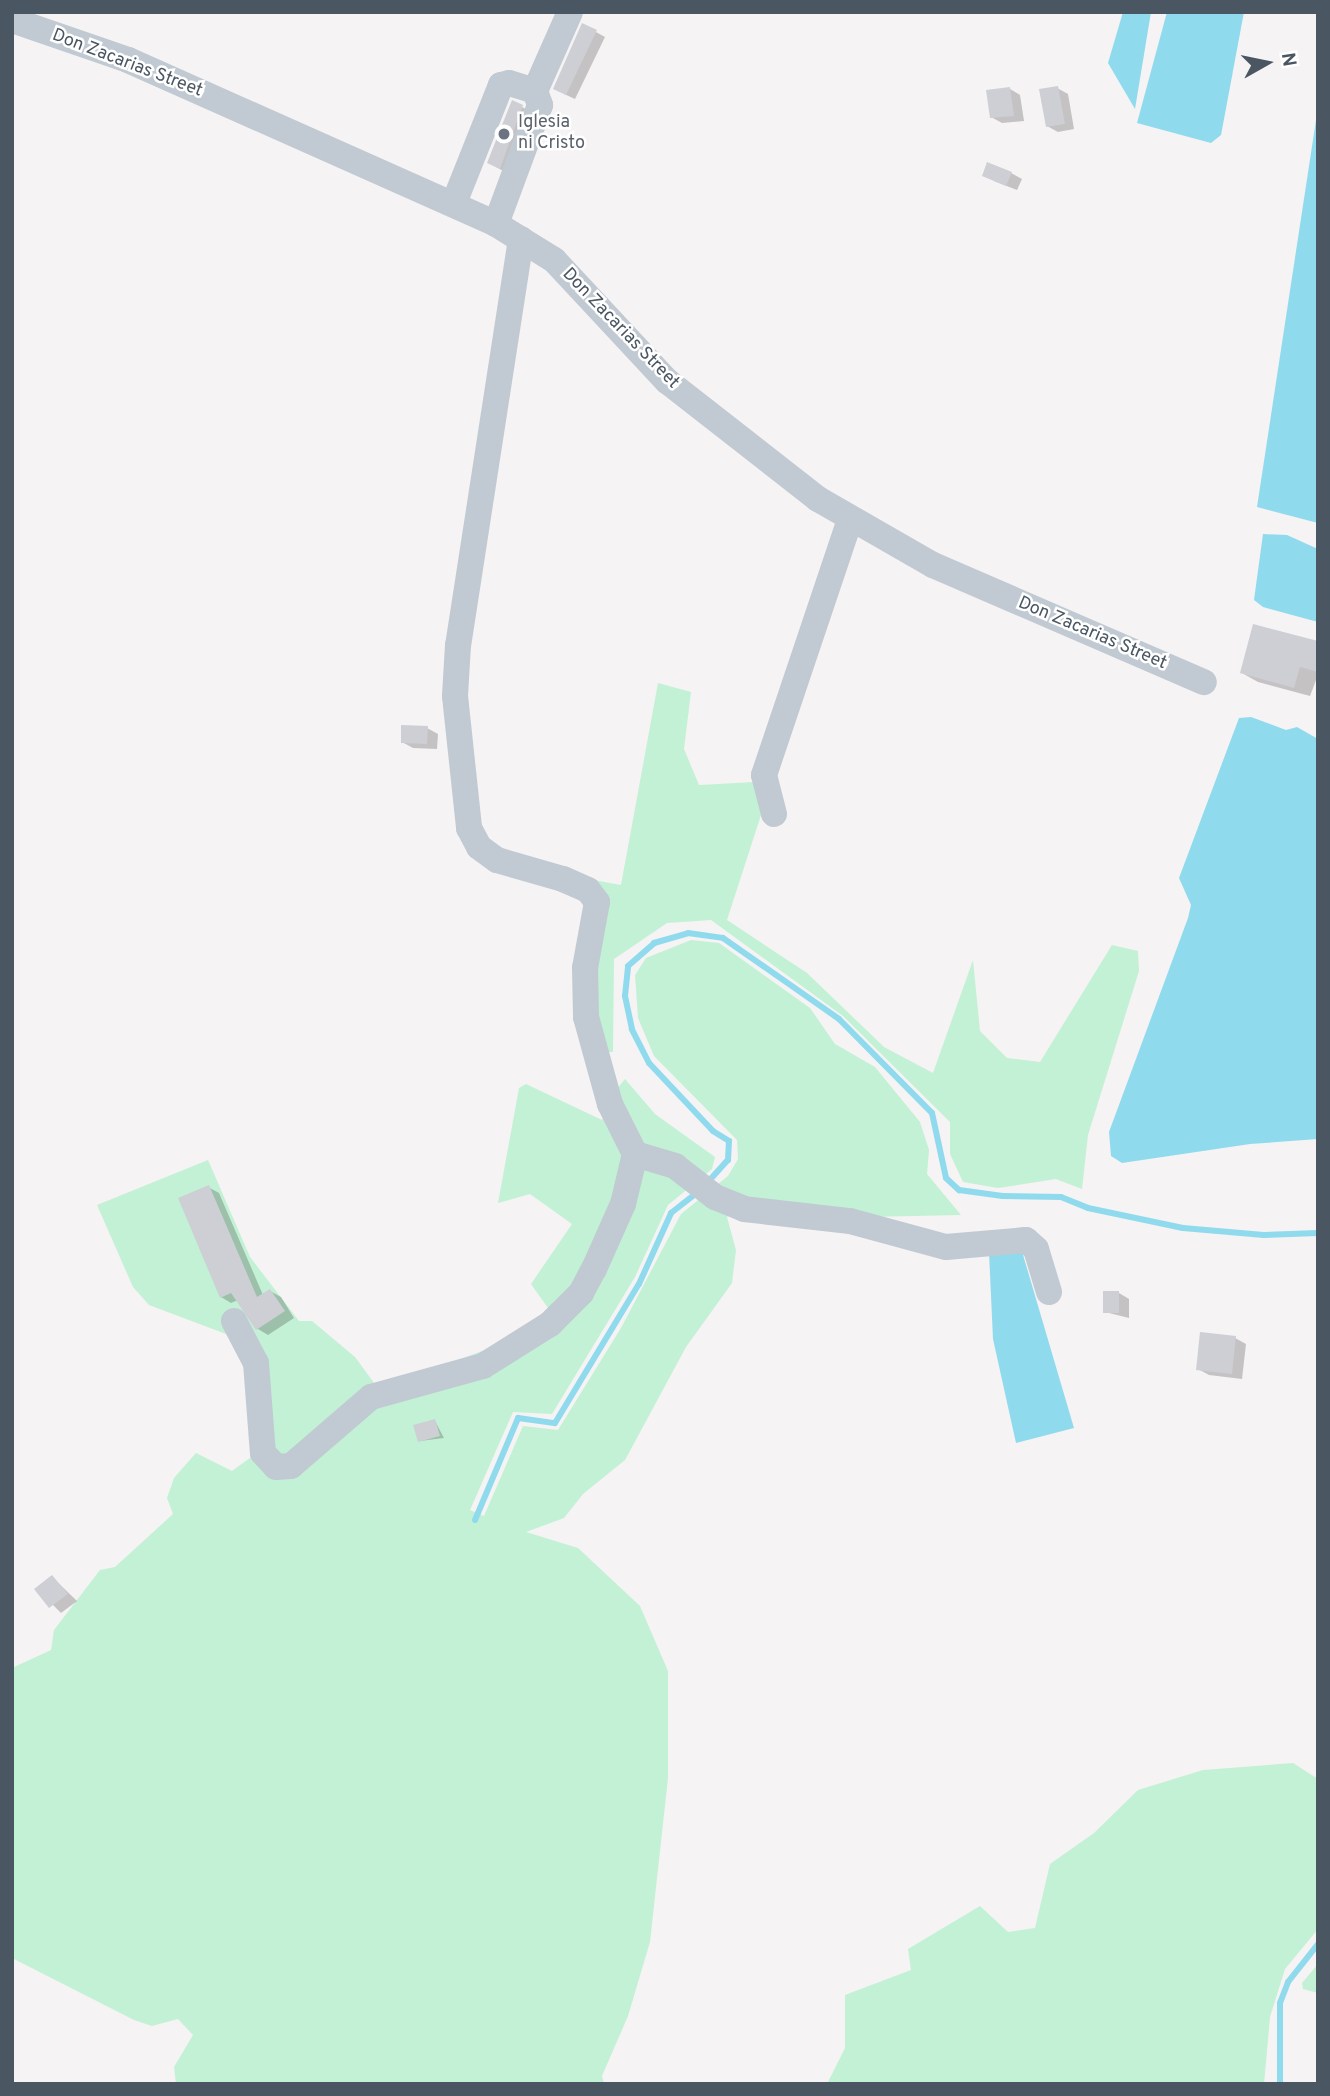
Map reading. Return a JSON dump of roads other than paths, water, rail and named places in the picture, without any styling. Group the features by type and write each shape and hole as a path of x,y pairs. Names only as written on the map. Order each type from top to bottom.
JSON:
{"street":[{"path":"496,224 540,105 535,91 570,12"},
{"name":"Don Zacarias Street","path":"12,20 50,22 128,60 496,224 562,268 667,381 850,520 933,565 1204,682"},
{"path":"454,203 501,85 509,83 535,91"},
{"path":"234,1321 256,1363 263,1453 276,1467 291,1466 372,1397 483,1366 550,1324 582,1293 623,1204 635,1154 610,1104 586,1017 585,968 597,902 588,890 497,860 479,847 469,828 460,779 454,696 458,645 481,474 521,239"},
{"path":"774,814 764,775 850,520"},
{"path":"635,1154 675,1166 715,1197 744,1209 850,1221 946,1247 1026,1240 1036,1249 1049,1292"}],"water":[{"path":"1123,12 1151,12 1135,109 1108,63"},
{"path":"1167,12 1244,12 1221,135 1211,143 1137,123"},
{"path":"1318,107 1318,523 1257,507"},
{"path":"1263,534 1287,535 1318,549 1318,622 1263,607 1254,600"},
{"path":"1251,717 1286,730 1297,727 1318,739 1318,1139 1250,1144 1122,1163 1111,1156 1109,1132 1188,918 1191,905 1179,878 1239,718"},
{"path":"1021,1248 1074,1428 1016,1443 993,1339 989,1252"}],"waterway":[{"path":"707,1183 728,1160 729,1141 713,1131 649,1063 632,1029 625,996 628,966 654,943 688,933 723,938 839,1019 932,1113 946,1178 959,1190 1003,1196 1061,1197 1088,1208 1183,1228 1264,1235 1318,1233"},
{"path":"475,1520 518,1418 555,1423 639,1284 671,1213 697,1193"},
{"path":"1280,2084 1280,2003 1288,1982 1318,1944"}],"place":[{"name":"Iglesia ni Cristo","path":"504,134"}]}
